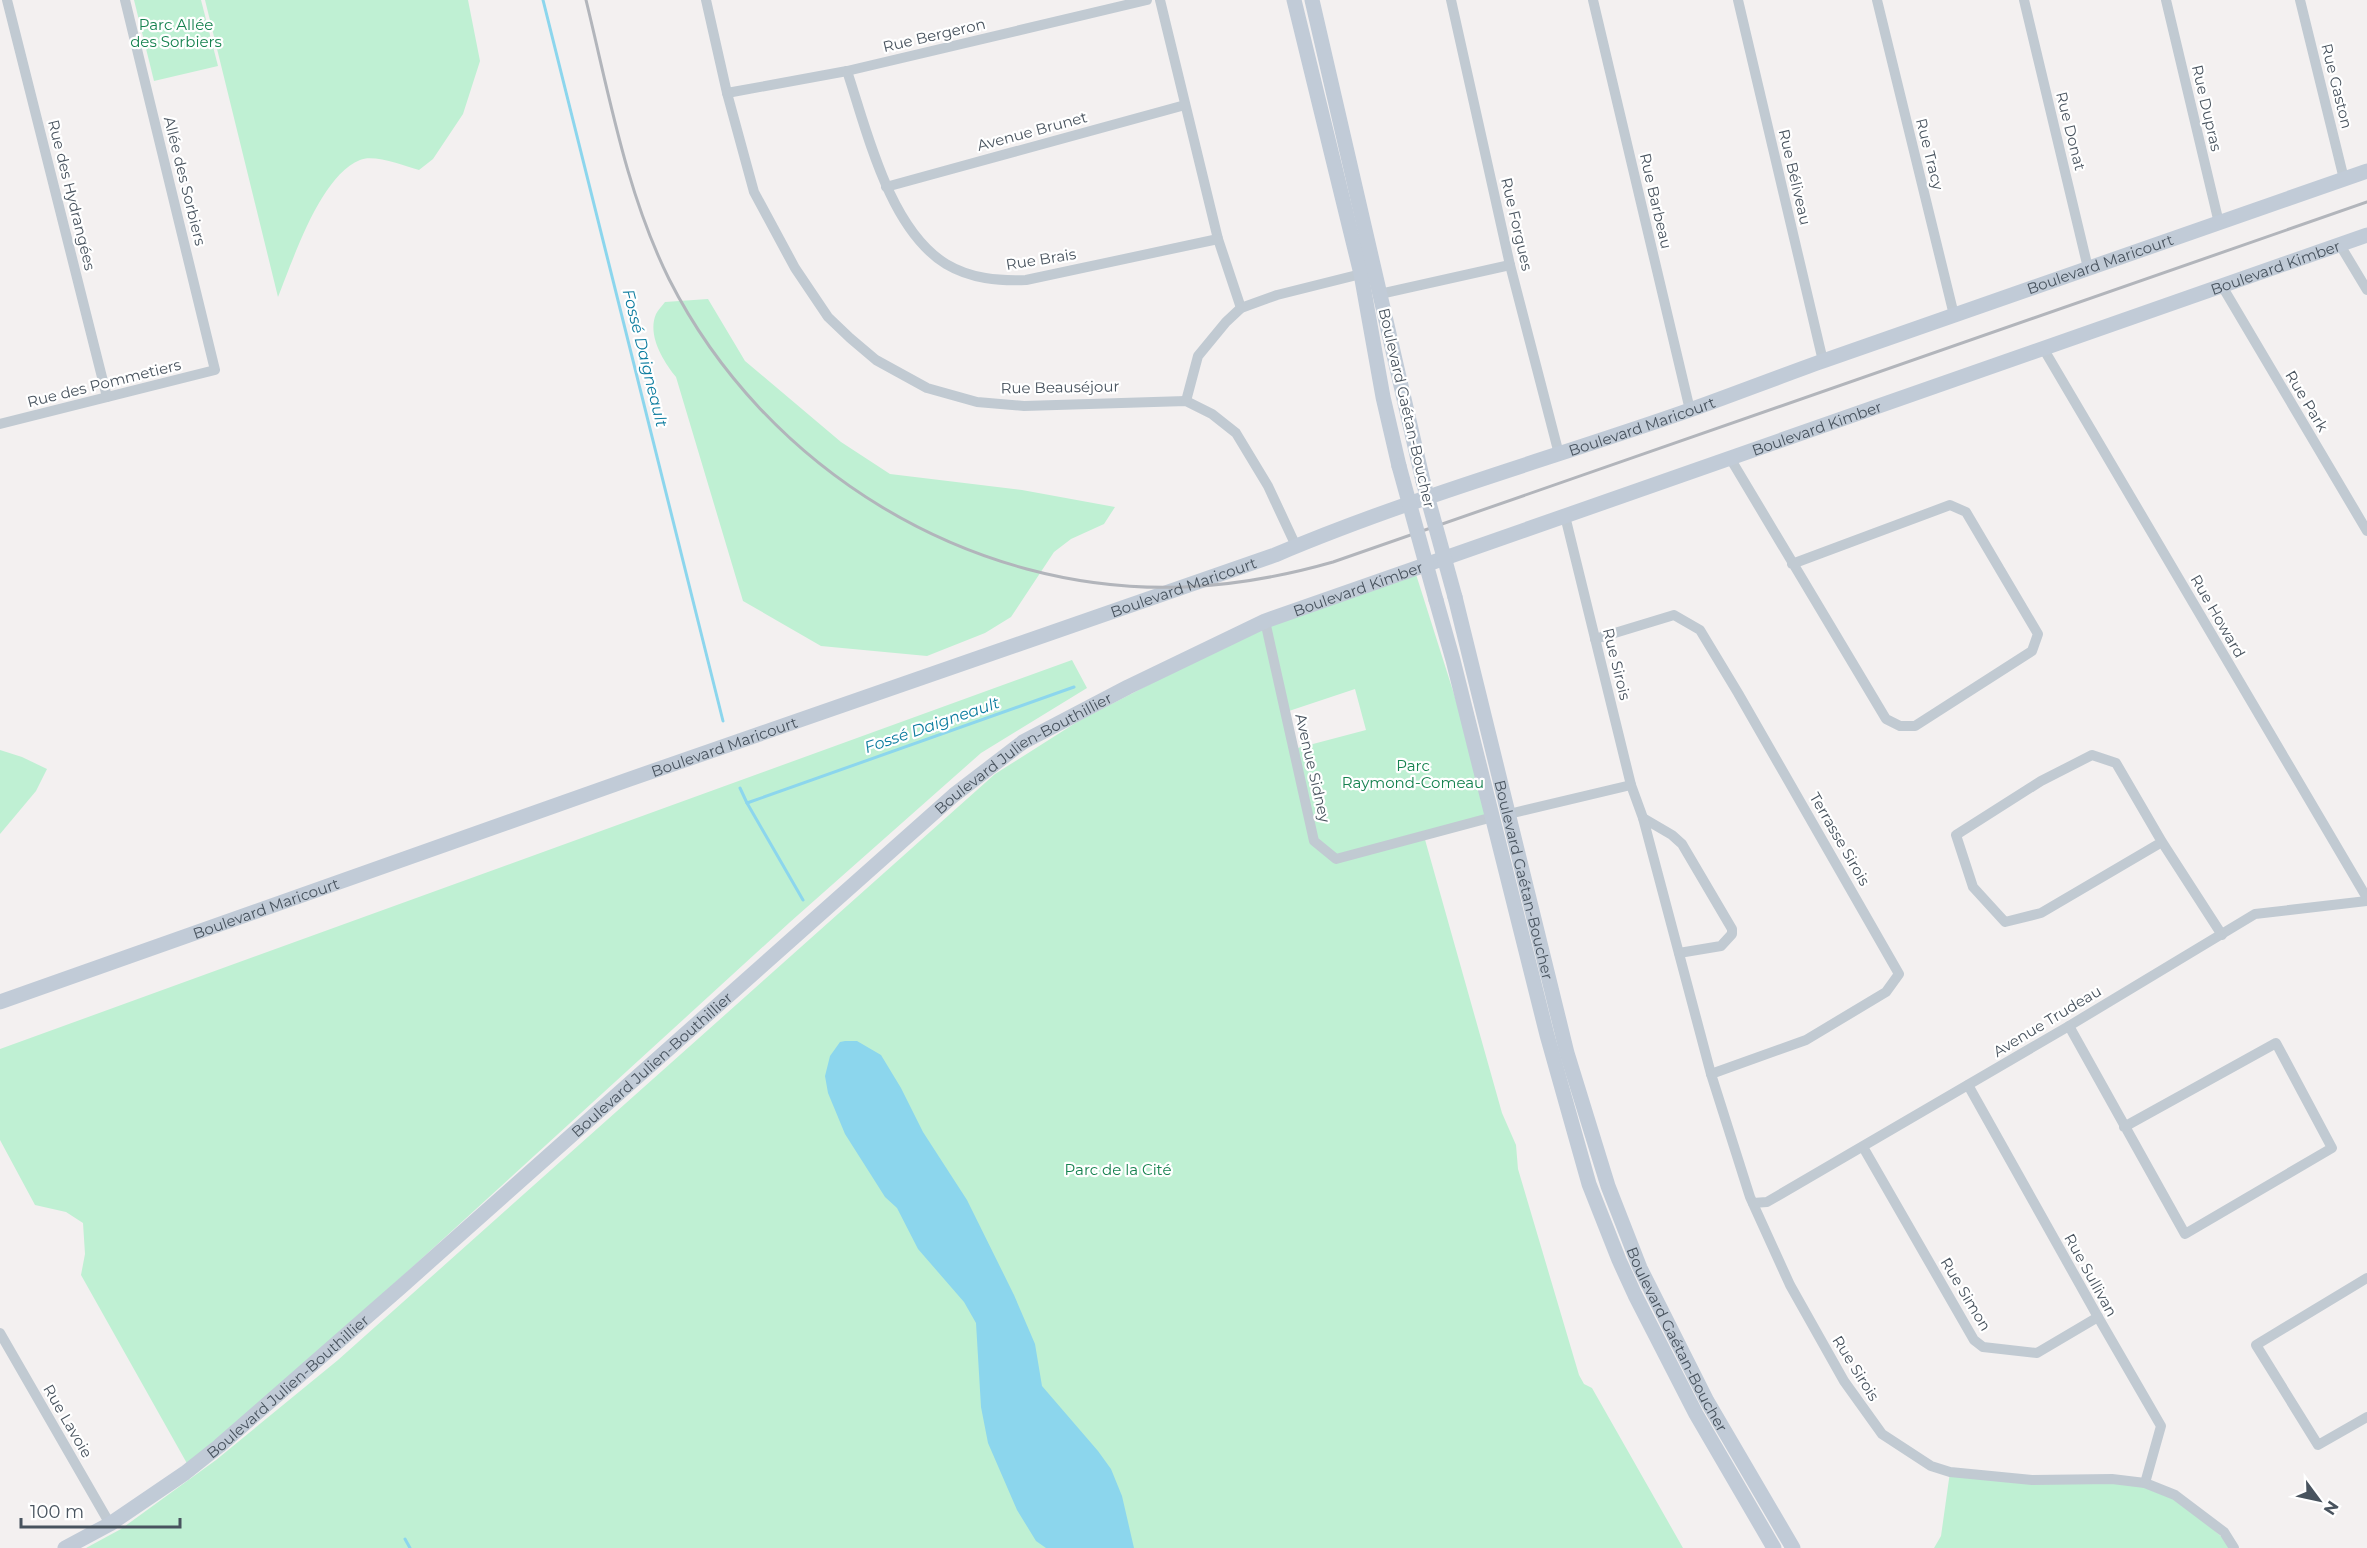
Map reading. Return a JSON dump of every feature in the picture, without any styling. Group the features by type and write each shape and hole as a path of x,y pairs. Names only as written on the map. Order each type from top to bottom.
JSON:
{"street":[{"name":"Rue des Hydrangées","path":"7,0 107,397"},
{"name":"Allée des Sorbiers","path":"125,0 215,370"},
{"name":"Rue Beauséjour","path":"706,0 727,93 754,192 795,268 828,317 876,360 927,388 977,402 1023,406 1186,401 1212,414 1236,433 1268,486 1296,546"},
{"name":"Rue Bergeron","path":"727,93 847,71 1147,0"},
{"path":"1160,0 1218,239 1241,308"},
{"name":"Boulevard Gaétan-Boucher","path":"1294,0 1361,274 1398,466 1446,630 1547,1035 1589,1184 1614,1249 1696,1414 1774,1548"},
{"name":"Boulevard Gaétan-Boucher","path":"1312,0 1402,395 1462,626 1567,1053 1598,1159 1640,1268 1707,1401 1793,1548"},
{"name":"Rue Forgues","path":"1451,0 1510,265 1558,454"},
{"name":"Rue Barbeau","path":"1593,0 1690,410"},
{"name":"Rue Béliveau","path":"1738,0 1823,361"},
{"name":"Rue Tracy","path":"1878,0 1954,315"},
{"name":"Rue Donat","path":"2024,0 2088,268"},
{"name":"Rue Dupras","path":"2166,0 2219,223"},
{"name":"Rue Gaston","path":"2300,0 2344,179"},
{"name":"Rue Brais","path":"847,71 886,187 902,218 925,245 946,264 971,275 1000,281 1026,280 1218,239"},
{"name":"Avenue Brunet","path":"886,187 1185,105"},
{"name":"Boulevard Maricourt","path":"0,1002 1454,489 1690,410 1823,361 2367,171"},
{"name":"Boulevard Kimber","path":"1265,621 2367,235"},
{"path":"2340,245 2367,290"},
{"path":"1380,294 1510,265"},
{"path":"1186,401 1198,356 1226,322 1241,308 1277,295 1361,274"},
{"name":"Rue Park","path":"2222,286 2367,531"},
{"name":"Rue Howard","path":"2043,348 2367,900"},
{"name":"Rue des Pommetiers","path":"0,424 215,370"},
{"path":"1730,458 1792,564 1886,720 1900,726 1915,726 2032,651 2038,634 1966,512 1950,505 1792,564"},
{"name":"Rue Sirois","path":"1565,516 1631,785 1643,818 1711,1074 1753,1203 1790,1285 1844,1382 1882,1434 1931,1466 1950,1472 2032,1480 2112,1479 2145,1482 2175,1495 2224,1532 2234,1548"},
{"name":"Terrasse Sirois","path":"1595,639 1674,615 1700,630 1899,974 1886,992 1806,1040 1711,1074"},
{"name":"Avenue Sidney","path":"1265,621 1314,841 1336,859 1493,817"},
{"name":"Boulevard Julien-Bouthillier","path":"65,1548 110,1524 185,1473 219,1446 954,795 1023,742 1128,687 1265,621"},
{"path":"2162,842 2041,913 2005,922 1973,887 1956,835 2041,780 2092,755 2116,763 2162,842 2222,935"},
{"path":"1509,814 1631,785"},
{"path":"1643,818 1672,834 1682,844 1732,929 1732,934 1721,946 1679,953"},
{"name":"Avenue Trudeau","path":"1753,1203 1767,1202 1863,1147 2254,914 2367,900"},
{"path":"2069,1026 2124,1127 2185,1234 2332,1148 2276,1043 2124,1127"},
{"name":"Rue Sullivan","path":"1968,1085 2097,1317 2162,1426 2145,1482"},
{"name":"Rue Simon","path":"1863,1147 1974,1340 1983,1347 2037,1353 2097,1317"},
{"path":"2367,1278 2256,1344 2318,1445 2367,1417"},
{"name":"Rue Lavoie","path":"0,1334 110,1524"}],"green space":[{"name":"Parc Allée des Sorbiers","path":"134,0 201,0 218,66 154,81"},
{"path":"205,0 468,0 480,61 463,114 433,159 419,170 373,158 360,160 346,169 332,183 320,201 300,242 278,297"},
{"path":"708,299 745,361 841,442 890,474 1022,490 1115,507 1104,524 1071,539 1054,552 1011,617 985,633 927,656 821,646 743,601 676,377 662,356 655,339 654,322 657,312 665,302"},
{"name":"Parc de la Cité","path":"1414,568 1493,817 1424,836 1502,1113 1516,1145 1518,1169 1579,1375 1584,1384 1592,1388 1683,1548 86,1548 121,1529 216,1460 338,1360 995,774 1077,722 1264,625 1294,749 1366,730 1355,689 1286,712 1265,621"},
{"path":"1072,660 1087,688 981,753 789,923 384,1293 189,1467 81,1275 85,1254 83,1223 66,1212 35,1205 0,1140 0,1049"},
{"path":"0,750 47,769 36,791 0,834"},
{"path":"1950,1472 2112,1479 2175,1495 2234,1548 1934,1548 1941,1536"}],"water":[{"path":"857,1041 881,1055 923,1132 967,1200 1014,1295 1035,1344 1042,1386 1111,1469 1122,1496 1134,1548 1046,1548 1036,1541 1017,1510 988,1443 981,1407 976,1323 964,1302 918,1249 897,1208 885,1197 845,1134 828,1093 825,1076 830,1056 840,1042"}],"waterway":[{"name":"Fossé Daigneault","path":"543,0 723,721"},
{"name":"Fossé Daigneault","path":"740,788 747,803 1074,687"},
{"path":"747,803 803,900"},
{"path":"405,1539 410,1548"}],"railway":[{"path":"586,0 620,142 654,246 669,279 710,347 760,408 818,462 882,507 952,543 1027,569 1104,584 1184,587 1222,584 1278,576 1333,562 2367,202"}],"park label":[{"name":"Parc Raymond-Comeau","path":"1413,774"}]}
